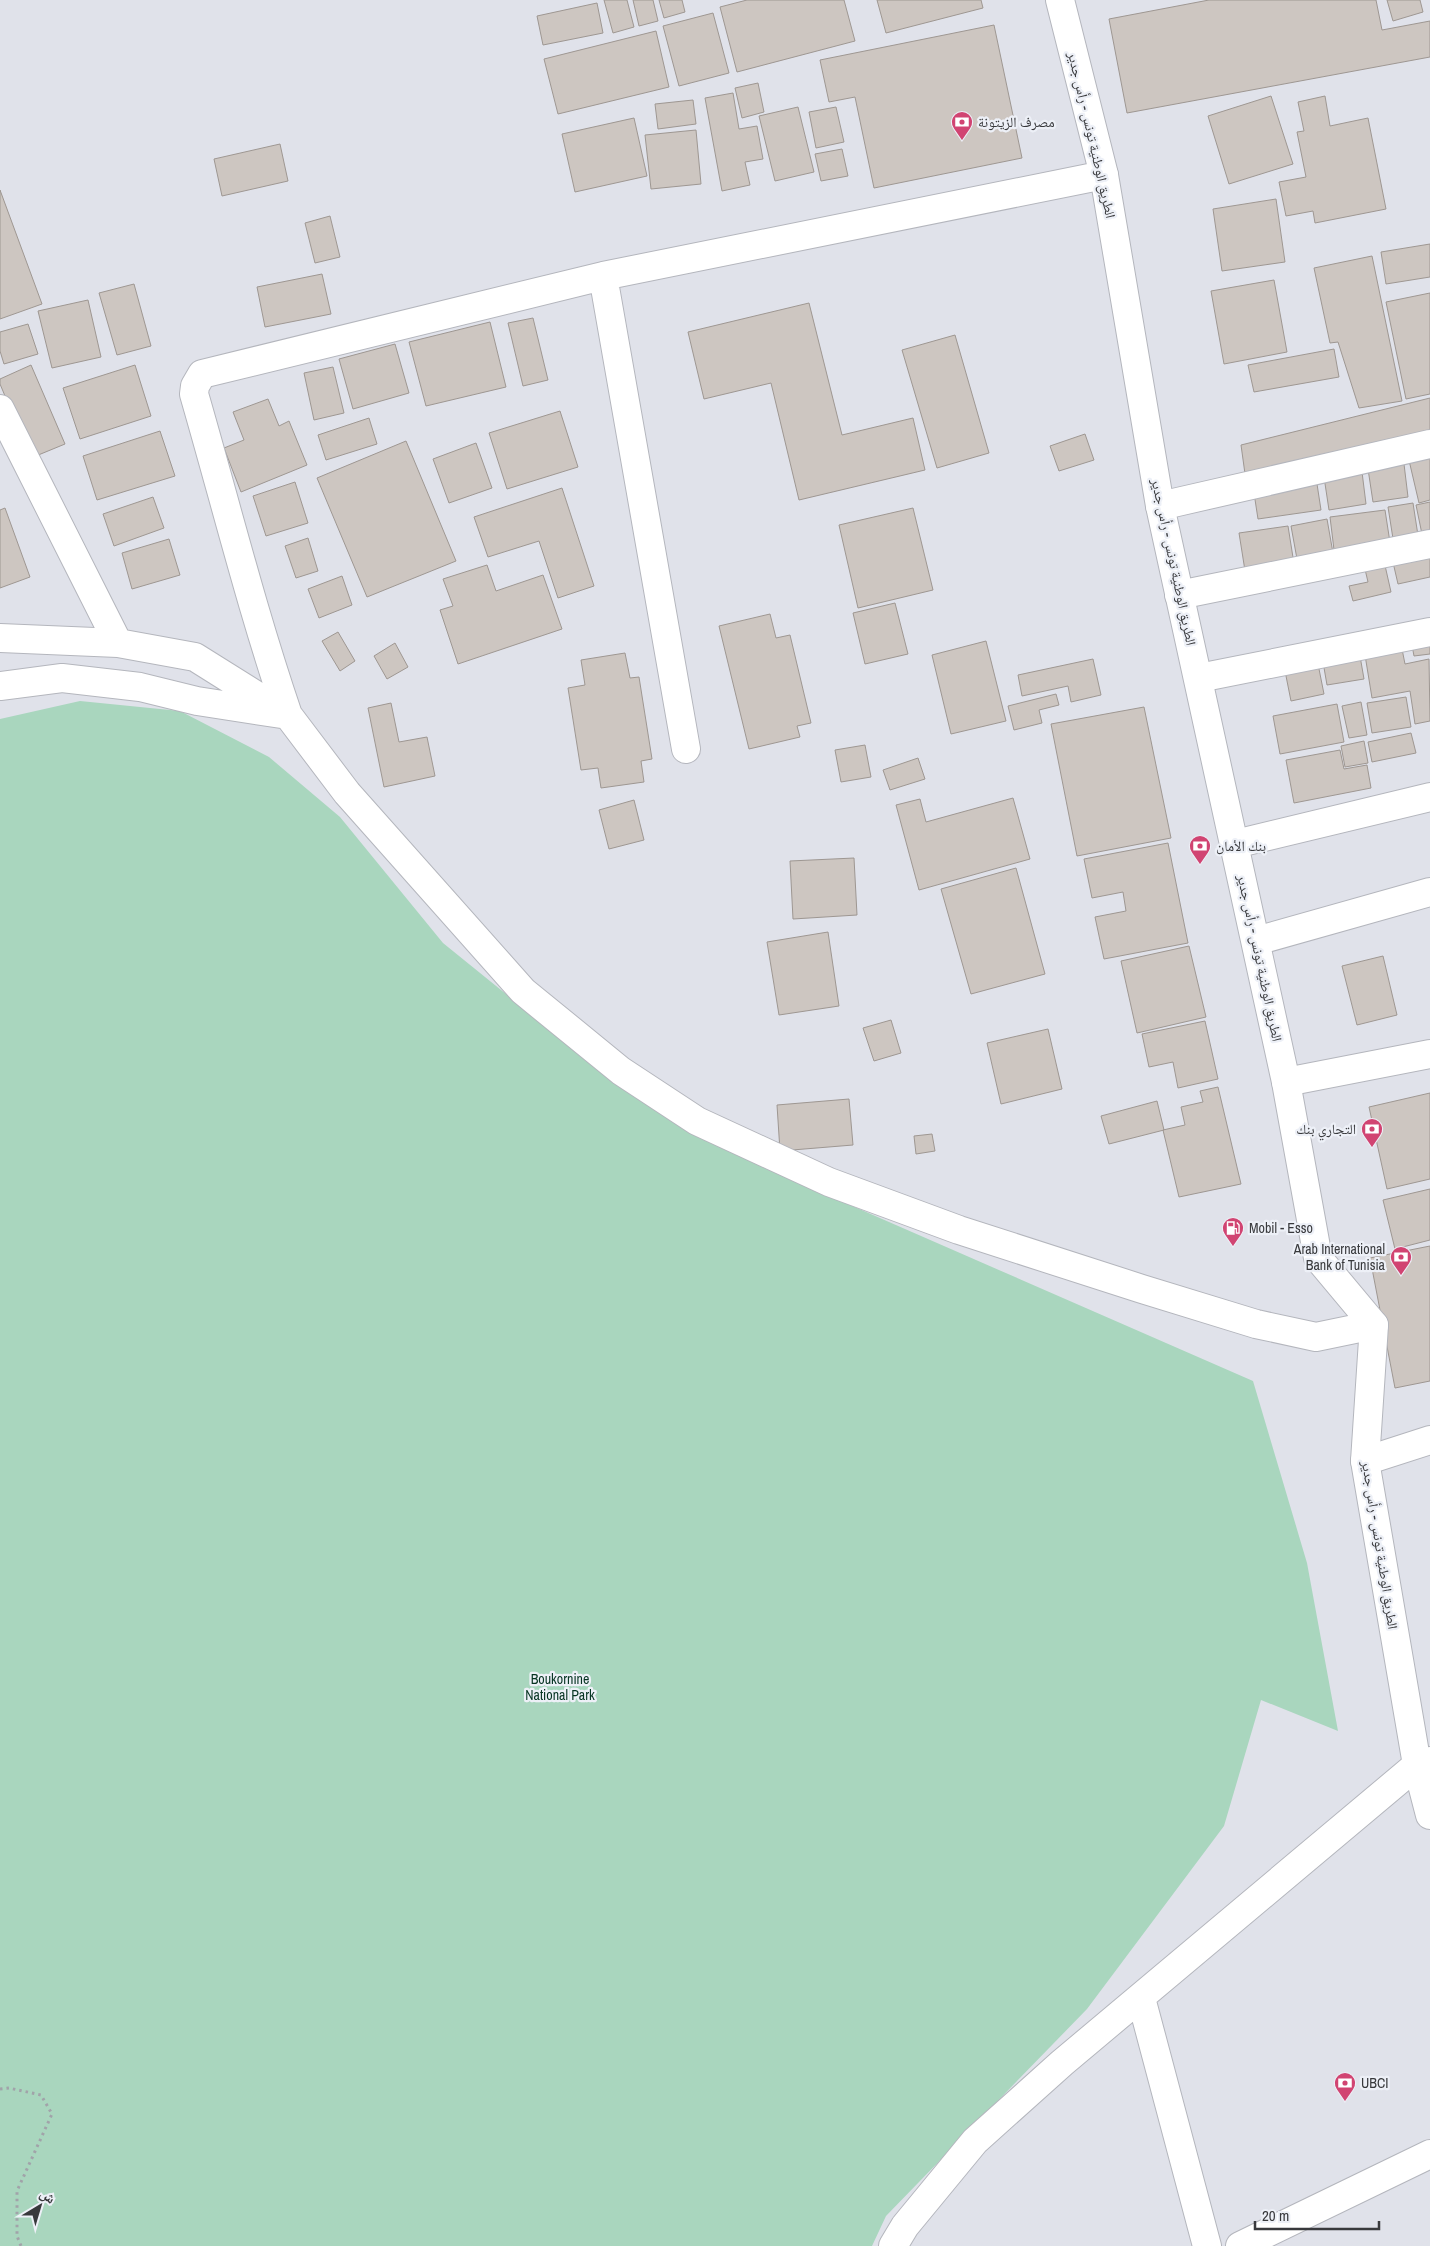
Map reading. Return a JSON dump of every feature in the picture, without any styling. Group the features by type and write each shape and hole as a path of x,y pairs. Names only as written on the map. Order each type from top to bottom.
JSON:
{"street":[{"name":"الطريق الوطنية تونس - رأس جدير","path":"1060,0 1104,175 1160,506 1286,1082 1318,1258 1374,1325 1365,1460 1424,1763 1430,1815"},
{"path":"1104,175 603,276 202,374 194,394 220,478 261,636 288,716 347,793 523,990 621,1071 697,1120 829,1182 959,1230 1256,1324 1316,1337 1374,1325"},
{"path":"603,276 686,749"},
{"path":"0,409 118,643"},
{"path":"1160,506 1430,444"},
{"path":"1179,595 1430,544"},
{"path":"1199,678 1430,632"},
{"path":"0,638 118,643 195,657 288,716"},
{"path":"0,686 62,678 140,687 197,701 288,716"},
{"path":"1235,844 1430,798"},
{"path":"1256,941 1430,892"},
{"path":"1286,1082 1430,1054"},
{"path":"1365,1460 1430,1440"},
{"path":"893,2246 905,2226 975,2141 1062,2063 1424,1763"},
{"path":"1141,1998 1207,2246"},
{"path":"1240,2246 1430,2154"}],"path":[{"path":"0,2089 9,2088 41,2095 52,2114 17,2192 17,2236 21,2246"}],"green space":[{"name":"Boukornine National Park","path":"80,701 180,711 269,757 340,817 443,943 601,1071 786,1177 1253,1381 1307,1563 1338,1731 1261,1700 1224,1826 1087,2009 886,2216 872,2246 0,2246 0,719"}],"building":[{"path":"604,0 627,0 634,27 613,33"},
{"path":"633,0 653,0 658,21 639,26"},
{"path":"659,0 682,0 685,12 664,18"},
{"path":"747,0 844,0 855,41 737,72 720,7"},
{"path":"877,0 981,0 983,8 886,33"},
{"path":"1209,0 1376,0 1382,30 1430,21 1430,57 1127,113 1109,19"},
{"path":"1387,0 1420,0 1423,12 1393,21"},
{"path":"597,3 603,33 543,45 537,16"},
{"path":"713,13 729,73 679,86 663,26"},
{"path":"994,25 1022,158 874,188 855,97 829,102 820,60"},
{"path":"656,31 669,87 558,114 544,59"},
{"path":"758,83 764,112 742,118 735,88"},
{"path":"733,93 739,129 757,126 763,159 745,162 750,185 722,191 705,98"},
{"path":"1271,96 1293,164 1229,184 1208,116"},
{"path":"1325,96 1330,126 1368,118 1386,209 1315,223 1313,211 1286,216 1279,182 1306,177 1297,132 1304,131 1298,102"},
{"path":"693,100 696,124 658,129 655,104"},
{"path":"798,107 814,172 775,181 759,116"},
{"path":"836,107 844,142 816,148 809,112"},
{"path":"634,118 647,176 575,192 562,134"},
{"path":"696,130 701,184 651,189 645,135"},
{"path":"280,144 288,181 222,196 214,159"},
{"path":"842,149 848,176 821,181 815,154"},
{"path":"0,190 42,304 0,319"},
{"path":"1276,199 1285,262 1222,271 1213,209"},
{"path":"330,216 340,257 315,263 305,223"},
{"path":"1430,244 1430,277 1386,284 1381,252"},
{"path":"1372,256 1402,401 1359,408 1338,342 1330,343 1314,268"},
{"path":"322,274 331,314 265,327 257,287"},
{"path":"1274,280 1287,352 1224,364 1211,291"},
{"path":"134,284 151,346 117,355 99,293"},
{"path":"1430,293 1430,394 1406,399 1386,302"},
{"path":"88,300 101,357 52,368 38,311"},
{"path":"809,303 842,435 913,418 925,470 799,500 771,383 704,399 688,332"},
{"path":"533,318 548,380 523,386 508,323"},
{"path":"490,322 506,387 426,406 409,342"},
{"path":"28,324 38,354 4,364 0,351 0,332"},
{"path":"955,335 989,453 937,468 902,350"},
{"path":"395,344 409,393 353,409 339,359"},
{"path":"1334,349 1339,377 1254,392 1248,365"},
{"path":"31,365 65,444 31,458 0,384 0,379"},
{"path":"135,365 151,416 80,439 63,388"},
{"path":"333,367 344,413 314,420 304,373"},
{"path":"1430,398 1430,438 1246,481 1241,445"},
{"path":"268,399 279,426 289,421 307,465 241,492 224,448 244,440 233,412"},
{"path":"560,411 578,467 507,489 489,433"},
{"path":"369,418 377,444 326,460 318,435"},
{"path":"160,431 175,476 97,500 83,456"},
{"path":"1085,434 1094,460 1059,471 1050,446"},
{"path":"406,441 456,561 367,597 317,478"},
{"path":"476,443 492,488 449,503 433,459"},
{"path":"1430,450 1430,500 1419,503 1408,456"},
{"path":"1404,464 1408,497 1373,502 1368,469"},
{"path":"1362,472 1366,504 1329,510 1324,477"},
{"path":"295,482 308,523 266,536 253,496"},
{"path":"1317,484 1321,510 1258,519 1254,493"},
{"path":"562,488 594,586 558,598 539,541 488,557 474,517"},
{"path":"153,497 164,528 114,546 103,514"},
{"path":"1430,502 1430,538 1423,539 1416,505"},
{"path":"1413,503 1419,542 1394,545 1388,507"},
{"path":"5,508 30,577 0,588 0,510"},
{"path":"913,508 933,590 858,608 839,525"},
{"path":"1385,510 1391,549 1335,558 1330,517"},
{"path":"1327,519 1333,553 1297,559 1291,526"},
{"path":"1288,526 1295,570 1246,577 1239,533"},
{"path":"308,538 318,571 296,578 285,546"},
{"path":"169,539 180,575 132,589 122,553"},
{"path":"1430,549 1430,577 1398,584 1392,558"},
{"path":"1384,561 1391,592 1353,601 1349,586 1368,582 1364,565"},
{"path":"487,565 496,591 543,575 562,629 458,664 440,610 453,606 443,579"},
{"path":"342,576 352,605 319,618 308,589"},
{"path":"895,603 908,654 865,664 853,613"},
{"path":"770,614 776,638 790,635 811,723 797,726 800,737 749,749 719,626"},
{"path":"338,632 355,661 340,671 322,641"},
{"path":"1411,640 1430,642 1430,654 1414,656"},
{"path":"986,641 1006,721 951,734 932,655"},
{"path":"395,643 408,667 387,679 374,656"},
{"path":"1402,649 1405,664 1429,659 1430,721 1415,724 1410,691 1372,698 1365,655"},
{"path":"625,653 630,678 639,677 652,759 641,761 644,782 601,788 598,768 581,770 568,688 585,685 581,660"},
{"path":"1360,656 1364,679 1327,685 1323,662"},
{"path":"1093,659 1101,695 1071,702 1068,686 1022,696 1018,675"},
{"path":"1318,664 1324,694 1291,701 1285,671"},
{"path":"1056,694 1059,705 1039,710 1042,723 1014,730 1008,706"},
{"path":"1406,697 1411,727 1372,733 1367,703"},
{"path":"1361,702 1367,735 1349,738 1342,706"},
{"path":"391,703 399,742 427,737 435,776 384,787 368,708"},
{"path":"1337,704 1344,742 1280,754 1273,716"},
{"path":"1144,707 1171,838 1077,856 1051,724"},
{"path":"1411,733 1416,753 1372,762 1368,742"},
{"path":"1364,741 1368,763 1345,767 1341,746"},
{"path":"865,745 871,777 841,782 835,750"},
{"path":"1340,750 1344,769 1367,765 1371,788 1294,803 1286,760"},
{"path":"918,758 925,779 890,790 883,770"},
{"path":"1013,798 1030,859 919,890 896,805 920,799 926,822"},
{"path":"634,800 644,840 609,849 599,810"},
{"path":"1168,843 1188,943 1104,959 1095,917 1126,911 1123,892 1092,898 1084,859"},
{"path":"854,858 857,915 793,919 790,861"},
{"path":"1016,868 1045,974 971,994 941,889"},
{"path":"828,932 839,1006 779,1015 767,942"},
{"path":"1189,946 1206,1017 1137,1033 1121,961"},
{"path":"1383,956 1397,1015 1357,1025 1342,966"},
{"path":"891,1020 901,1053 874,1061 863,1028"},
{"path":"1205,1021 1218,1079 1178,1088 1173,1062 1149,1067 1142,1034"},
{"path":"1048,1029 1062,1089 1001,1104 987,1043"},
{"path":"1218,1087 1241,1184 1179,1197 1163,1130 1185,1125 1181,1107 1203,1102 1200,1091"},
{"path":"1430,1093 1430,1179 1387,1189 1369,1107"},
{"path":"849,1099 853,1145 780,1151 777,1105"},
{"path":"1157,1101 1164,1130 1109,1144 1101,1116"},
{"path":"932,1134 935,1151 916,1154 914,1136"},
{"path":"1430,1189 1430,1240 1395,1249 1383,1200"},
{"path":"1430,1246 1430,1381 1395,1388 1370,1258"}],"place":[{"name":"مصرف الزيتونة","path":"962,141"},
{"name":"بنك الأمان","path":"1200,865"},
{"name":"التجاري بنك","path":"1372,1148"},
{"name":"Mobil - Esso","path":"1233,1247"},
{"name":"Arab International Bank of Tunisia","path":"1401,1276"},
{"name":"UBCI","path":"1345,2102"}]}
